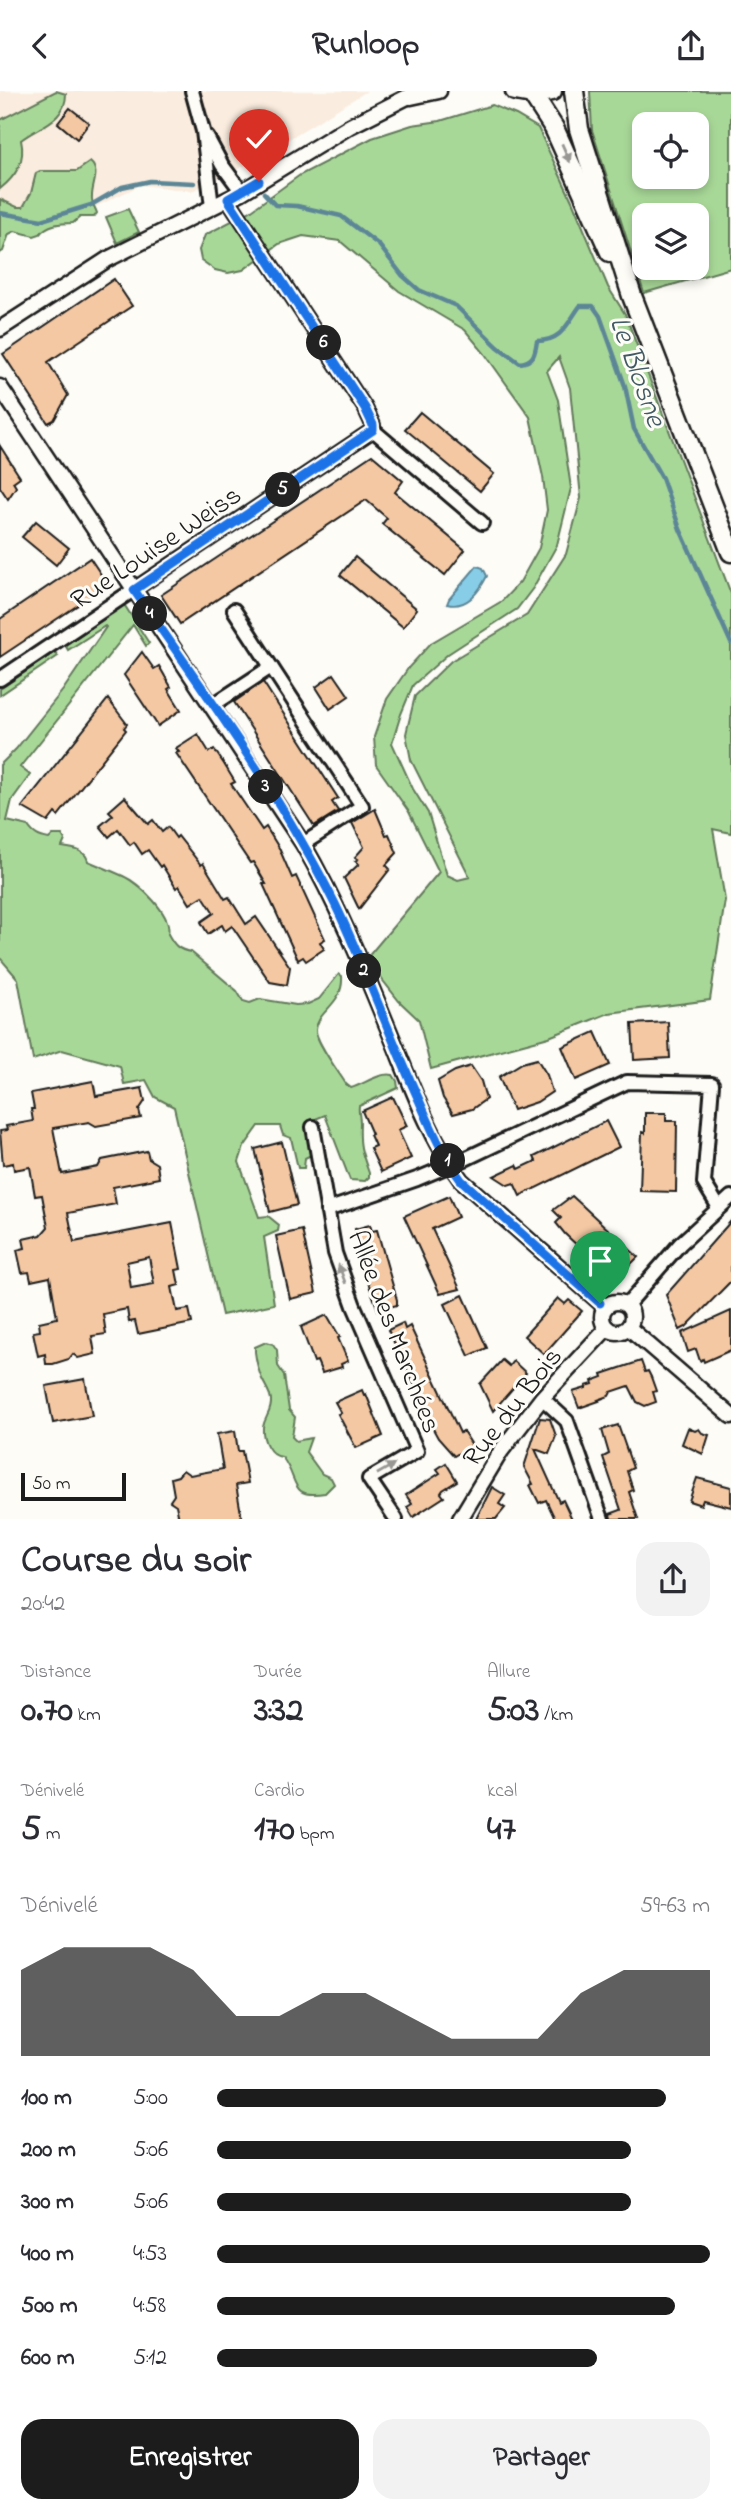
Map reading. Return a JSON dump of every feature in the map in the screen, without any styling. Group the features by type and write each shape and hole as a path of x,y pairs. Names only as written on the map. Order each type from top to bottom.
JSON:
{"main road":[{"path":"524,93 552,91"},
{"path":"574,91 579,129 632,296 731,552"},
{"path":"524,93 554,128 593,220 632,296"}],"street":[{"path":"192,91 203,131 212,207"},
{"path":"0,329 99,264 242,192 350,126 414,94 439,91"},
{"path":"203,131 222,165 242,192"},
{"path":"228,199 365,408 373,430 482,523"},
{"path":"0,387 303,844 356,952 409,1079 450,1165 461,1180 605,1307"},
{"name":"Rue Louise Weiss","path":"0,679 373,430"},
{"path":"234,610 362,806 303,844"},
{"path":"213,705 271,667"},
{"path":"327,1210 450,1165 626,1082 712,1084 704,1183 718,1206"},
{"name":"Allée des Marchées","path":"313,1127 335,1253 354,1307 416,1451 369,1479 396,1519"},
{"path":"627,1305 680,1244 718,1206 731,1197"},
{"path":"616,1301 627,1305 633,1317 629,1328 617,1332 607,1328 602,1319 605,1307 616,1301"},
{"name":"Rue du Bois","path":"460,1519 501,1451 542,1398 607,1328"},
{"path":"629,1328 731,1416"},
{"path":"542,1398 567,1421 602,1519"}],"shaded area":[{"path":"0,91 367,91 248,164 192,191 141,185 76,216 0,216"}],"green space":[{"path":"56,91 66,94 62,111 21,140 21,161 11,179 0,189 0,120"},
{"path":"590,91 731,91 731,268 709,274 709,203 632,203 632,255 592,130"},
{"path":"492,105 538,128 608,287 625,314 731,594 731,833 713,829 725,900 710,1000 609,1013 549,1037 431,1069 419,1020 399,1001 366,959 439,872 409,812 376,765 374,737 387,699 409,667 431,643 502,601 520,582 539,548 547,510 530,417 465,330 399,291 340,241 303,236 279,244 243,270 228,273 215,270 201,260 199,250 205,235 249,212 300,175 372,138 412,125 440,121","holes":["559,357 570,388 581,498 566,554 527,615 451,661 415,696 406,734 411,760 470,877 458,880 447,875 428,813 413,789 392,743 413,685 448,654 517,609 533,588 557,545 571,488 558,400 547,371"]},
{"path":"90,162 95,169 92,198 97,213 94,217 80,217 73,223 46,228 34,236 15,231 9,234 0,253 0,199 23,207 31,193 36,173 77,171"},
{"path":"128,209 139,232 117,243 106,217"},
{"path":"640,280 689,280 644,293"},
{"path":"123,606 149,643 146,646 133,625 20,767 30,775 12,800 7,821 28,826 35,834 45,838 62,835 65,840 62,847 81,852 88,861 137,885 160,909 174,944 191,952 237,991 243,1001 250,1003 260,999 296,1005 308,1004 319,999 339,974 342,976 339,994 317,1023 319,1042 351,1088 377,1077 393,1075 398,1088 359,1106 360,1143 369,1173 365,1181 350,1180 325,1115 308,1122 311,1155 305,1158 304,1168 298,1168 291,1138 283,1135 280,1126 259,1126 244,1147 239,1162 259,1217 268,1216 279,1225 278,1231 264,1237 274,1304 222,1315 174,1107 155,1097 146,1080 124,1084 120,1066 62,1050 33,1060 18,979 0,958 0,765 63,690 106,627 68,650 65,645"},
{"path":"55,652 58,656 0,695 0,689"},
{"path":"266,1342 273,1344 277,1350 278,1366 284,1375 289,1410 295,1417 292,1437 296,1441 311,1438 306,1452 322,1474 331,1478 334,1484 325,1493 313,1494 300,1490 282,1457 273,1454 265,1442 263,1427 271,1400 262,1379 255,1347"}],"water":[{"path":"477,566 483,568 487,576 480,588 466,602 447,604 449,599"}],"building":[{"path":"70,108 89,123 77,139 58,123"},
{"path":"114,279 132,306 48,362 68,395 54,420 48,423 3,354"},
{"path":"420,412 494,474 480,491 405,429"},
{"path":"0,446 20,477 13,482 16,487 8,499 0,487"},
{"path":"372,455 403,481 395,492 465,550 445,575 382,524 387,518 366,500 180,624 161,595"},
{"path":"36,521 69,548 56,565 22,537"},
{"path":"355,557 417,609 403,627 340,575"},
{"path":"90,558 108,585 0,657 0,619"},
{"path":"142,652 154,669 159,666 171,687 168,689 181,710 158,726 124,675"},
{"path":"334,674 349,696 330,709 316,687"},
{"path":"263,682 338,798 332,802 338,811 314,826 234,702"},
{"path":"108,699 127,724 124,728 126,730 58,816 55,813 48,822 22,807"},
{"path":"198,734 209,752 214,749 235,782 231,784 262,830 266,827 292,878 296,876 325,939 320,942 324,949 306,961 303,957 298,960 263,884 266,884 253,862 250,863 176,753 179,752 176,748"},
{"path":"125,797 148,824 153,820 162,832 168,827 176,838 178,836 201,865 203,863 225,899 229,897 246,924 256,917 290,967 287,985 270,982 232,926 225,931 222,925 208,934 201,922 214,913 203,896 190,904 179,886 176,888 162,865 160,867 148,850 142,854 134,842 130,845 118,829 109,837 100,826 113,815 109,811"},
{"path":"375,809 397,853 386,865 390,869 359,909 344,878 359,864 355,857 364,847 352,823"},
{"path":"668,1022 670,1058 634,1060 632,1024"},
{"path":"595,1032 610,1065 576,1080 562,1047"},
{"path":"537,1059 547,1075 552,1092 537,1102 513,1110 499,1077 522,1063"},
{"path":"471,1066 481,1081 486,1099 472,1109 453,1114 443,1098 438,1081"},
{"path":"93,1081 96,1096 142,1088 145,1101 139,1110 141,1118 96,1126 89,1122 53,1128 62,1174 98,1167 102,1160 147,1151 149,1159 157,1164 159,1178 113,1187 116,1204 68,1213 74,1242 172,1223 181,1269 176,1270 179,1285 172,1287 177,1311 189,1309 192,1323 138,1334 135,1321 129,1322 127,1309 103,1314 106,1334 92,1336 95,1354 78,1358 73,1354 69,1359 53,1364 46,1364 45,1354 38,1356 33,1332 40,1331 39,1322 57,1318 50,1277 31,1281 29,1272 22,1273 17,1250 25,1248 23,1239 41,1235 48,1227 42,1195 35,1196 30,1167 14,1170 13,1163 3,1165 0,1131 7,1130 6,1126 33,1121 31,1093","holes":["149,1257 154,1284 131,1288 127,1262"]},
{"path":"393,1097 407,1126 398,1130 411,1158 381,1172 370,1148 375,1146 362,1111"},
{"path":"645,1113 666,1113 666,1121 677,1121 676,1192 640,1191"},
{"path":"606,1121 619,1147 520,1196 514,1183 508,1185 494,1176 517,1165 519,1169 536,1161 534,1157"},
{"path":"282,1142 297,1205 270,1212 255,1149"},
{"path":"449,1196 458,1217 432,1229 460,1289 440,1294 404,1216"},
{"path":"572,1196 638,1257 612,1278 556,1223 561,1218 553,1210"},
{"path":"731,1221 731,1281 680,1330 666,1295"},
{"path":"370,1225 372,1231 377,1230 397,1300 397,1305 378,1310 355,1229"},
{"path":"302,1230 316,1293 290,1299 276,1236"},
{"path":"463,1295 487,1348 469,1356 445,1304"},
{"path":"558,1298 565,1304 569,1300 582,1311 544,1354 524,1336"},
{"path":"731,1311 731,1350 704,1362 703,1359 700,1361 696,1349 688,1352 682,1333"},
{"path":"327,1315 340,1337 338,1338 348,1361 341,1364 342,1367 322,1373 317,1361 314,1362 301,1327"},
{"path":"403,1323 405,1329 410,1326 460,1433 463,1431 472,1445 454,1456 432,1427 434,1426 388,1330"},
{"path":"502,1360 509,1366 513,1361 526,1373 493,1411 480,1384"},
{"path":"641,1361 645,1372 648,1371 651,1377 656,1391 653,1392 656,1402 645,1406 637,1402 629,1386 579,1408 573,1392 593,1384 592,1381 603,1377 602,1374"},
{"path":"85,1379 92,1416 53,1423 46,1386"},
{"path":"362,1390 383,1436 356,1448 338,1414 341,1413 335,1402"},
{"path":"540,1418 550,1419 556,1436 549,1454 535,1449 559,1502 563,1500 572,1519 555,1519 546,1500 539,1503 524,1467"},
{"path":"618,1425 633,1468 627,1471 633,1490 629,1492 638,1519 611,1519 610,1514 621,1510 603,1457 609,1454 602,1430"},
{"path":"688,1428 695,1431 699,1429 709,1435 703,1454 682,1444"},
{"path":"235,1431 248,1483 236,1485 242,1519 179,1519 176,1505 170,1501 174,1495 171,1478 178,1476 183,1470 190,1475 223,1469 217,1434"},
{"path":"446,1463 457,1481 443,1490 441,1493 444,1497 413,1517 407,1507 412,1504 406,1495 440,1473 437,1469"},
{"path":"697,1478 731,1487 731,1507 703,1500 701,1505 689,1501"},
{"path":"492,1487 505,1495 499,1504 505,1508 496,1519 476,1519"}],"waterway":[{"name":"Le Blosne","path":"0,213 42,220 91,205 122,187 150,181 194,183"},
{"name":"Le Blosne","path":"264,193 275,205 297,206 341,216 379,245 402,275 419,290 456,306 498,347 520,363 533,356 537,341 558,335 580,306 593,306 600,316 625,386 634,429 662,478 680,529 731,643"}],"route":[{"path":"259,181 228,199 315,328 365,408 373,430 134,590 213,705 314,864 450,1165 461,1180 600,1303"}]}
